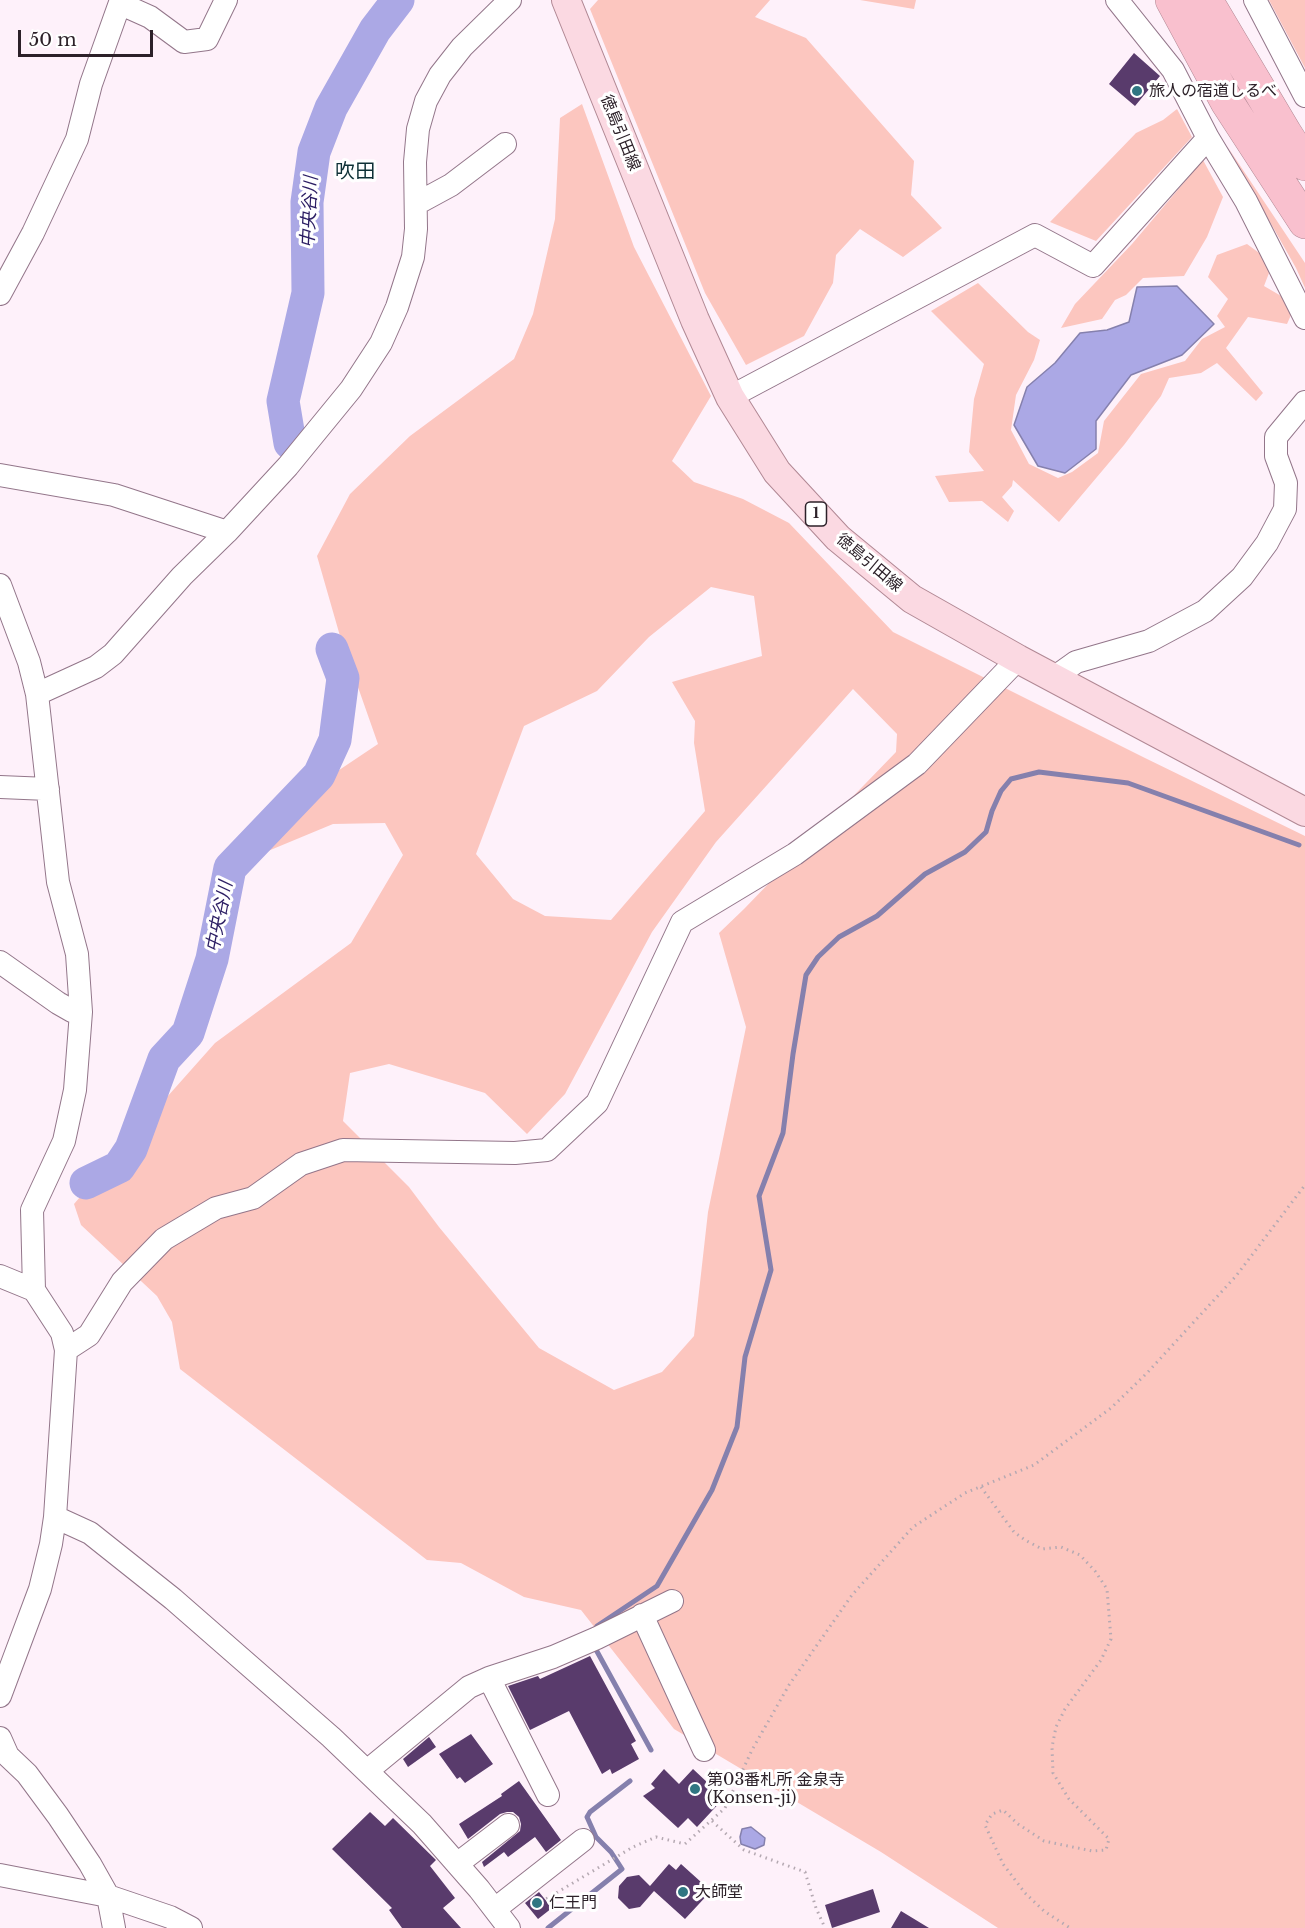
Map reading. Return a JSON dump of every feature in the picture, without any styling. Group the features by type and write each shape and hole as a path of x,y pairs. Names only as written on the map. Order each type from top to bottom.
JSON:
{"highway":[{"path":"1172,0 1227,102 1305,222"},
{"path":"1206,0 1284,133 1305,164"}],"main road":[{"name":"徳島引田線","path":"566,0 695,320 730,397 777,472 838,538 912,599 1018,659 1305,812"}],"street":[{"path":"0,294 33,233 77,140 91,84 121,2 150,17 184,42 207,39 226,0"},
{"path":"37,694 96,667 113,654 182,576 227,532 288,466 344,397 381,343 397,307 413,257 416,229 415,162 418,129 426,101 440,75 462,47 510,0"},
{"path":"1118,0 1173,70 1208,138 1246,201 1305,318"},
{"path":"1255,0 1305,96"},
{"path":"730,397 1035,235 1093,266 1208,138"},
{"path":"416,204 451,184 505,144"},
{"path":"1055,677 1076,662 1149,641 1205,610 1242,577 1266,543 1285,510 1286,483 1276,456 1276,437 1305,402"},
{"path":"0,475 114,495 227,532"},
{"path":"0,585 29,662 37,694 58,882 77,954 81,1012 75,1090 64,1141 33,1210 34,1290"},
{"path":"66,1350 89,1335 122,1282 164,1239 216,1208 253,1198 301,1164 343,1150 515,1154 547,1149 597,1103 681,922 795,854 917,764 1018,659"},
{"path":"0,787 48,789"},
{"path":"0,962 58,1003 72,1011 81,1012"},
{"path":"0,1276 34,1290 62,1332 66,1350 55,1516 40,1589 0,1696"},
{"path":"55,1516 90,1533 173,1599 331,1737 422,1824 504,1921 583,1840"},
{"path":"367,1772 469,1687 553,1657 672,1601"},
{"path":"642,1615 704,1750"},
{"path":"489,1678 548,1795"},
{"path":"3,1752 27,1774 58,1816 108,1896 114,1928"},
{"path":"457,1864 508,1825"},
{"path":"0,1875 108,1896 170,1917 191,1928"}],"path":[{"path":"504,1921 611,1859 656,1837 685,1845 712,1821 725,1808 752,1750 789,1685 852,1595 913,1527 965,1493 1034,1465 1111,1408 1236,1276 1305,1185"},
{"path":"981,1487 1014,1532 1042,1549 1061,1547 1080,1555 1107,1589 1111,1639 1101,1660 1065,1709 1056,1727 1052,1747 1053,1773 1069,1799 1109,1839 1106,1850 1092,1851 1044,1840 1018,1824 1003,1810 992,1814 986,1825 1003,1864 1025,1893 1044,1911 1070,1928"},
{"path":"712,1821 744,1850 805,1872 825,1928"}],"shaded area":[{"path":"598,0 770,0 755,17 806,38 914,161 911,195 942,228 903,257 860,229 836,255 833,283 804,336 746,365 705,293 590,9"},
{"path":"860,0 916,0 914,9"},
{"path":"1269,0 1305,0 1305,68"},
{"path":"582,104 634,247 711,396 672,461 694,482 743,499 789,523 893,632 1305,836 1305,1928 998,1928 881,1852 674,1729 581,1610 524,1597 461,1563 427,1560 180,1369 172,1322 157,1296 81,1225 74,1204 143,1124 215,1043 351,943 403,855 385,823 333,824 268,851 257,825 378,744 340,636 317,556 350,494 410,436 514,359 533,314 555,219 560,118","holes":["711,587 754,596 762,656 672,682 695,721 694,743 705,811 611,920 545,916 513,899 476,854 524,726 597,691 649,637","853,689 897,734 896,752 719,933 746,1027 708,1212 694,1336 662,1372 614,1390 539,1348 409,1187 343,1121 350,1073 389,1064 485,1093 527,1134 565,1094 652,932 716,842"]},
{"path":"1177,109 1192,137 1096,241 1050,222 1136,133 1163,120"},
{"path":"1227,146 1305,263 1305,288 1296,268"},
{"path":"1203,160 1223,197 1207,237 1184,276 1143,278 1126,295 1115,300 1102,319 1061,328 1075,304 1132,244"},
{"path":"1247,244 1266,258 1269,273 1264,286 1288,300 1291,315 1287,324 1248,317 1226,348 1263,393 1256,401 1217,363 1201,373 1169,378 1161,396 1124,445 1059,522 1013,480 1012,486 1002,497 1014,511 1008,522 982,501 949,502 935,476 984,471 969,452 974,399 984,364 931,311 978,283 1028,332 1040,340 1034,360 1016,395 1011,430 1029,464 1058,478 1072,472 1098,453 1104,421 1141,374 1185,361 1202,339 1225,327 1217,316 1228,299 1208,277 1217,255"},
{"path":"1177,286 1214,324 1182,355 1131,375 1096,421 1096,449 1065,473 1038,466 1014,425 1027,387 1055,363 1080,333 1107,330 1129,322 1137,287"},
{"path":"751,1827 765,1838 764,1845 755,1849 741,1844 742,1829"}],"building":[{"path":"1134,53 1160,76 1135,106 1109,84"},
{"path":"590,1656 636,1741 631,1744 639,1759 612,1774 610,1769 602,1774 569,1711 530,1730 508,1686 538,1676 540,1679"},
{"path":"471,1734 493,1764 465,1783 460,1777 457,1779 439,1754"},
{"path":"429,1737 436,1747 408,1767 403,1759"},
{"path":"664,1769 679,1784 693,1769 724,1798 697,1827 688,1818 678,1828 643,1796 655,1788 651,1784"},
{"path":"519,1781 561,1840 546,1852 535,1837 508,1857 504,1852 484,1867 482,1862 520,1831 519,1817 513,1812 500,1814 468,1839 459,1824 502,1796 501,1794"},
{"path":"370,1812 385,1826 393,1818 436,1860 430,1866 455,1898 443,1908 461,1928 402,1928 389,1910 392,1908 332,1849"},
{"name":"大師堂","path":"669,1864 676,1870 681,1864 711,1891 685,1919 654,1891 640,1907 629,1909 618,1898 619,1886 627,1877 639,1875 650,1886"},
{"path":"873,1889 880,1912 832,1928 825,1905"},
{"name":"仁王門","path":"539,1892 552,1908 538,1919 525,1903"},
{"path":"901,1911 929,1928 891,1928"}],"waterway":[{"name":"中央谷川","path":"290,443 283,401 308,293 307,202 314,152 331,108 375,30 398,0"},
{"name":"中央谷川","path":"86,1183 119,1167 131,1149 164,1059 188,1033 212,959 230,868 319,775 335,740 343,678 332,649"},
{"path":"597,1626 657,1586 712,1490 737,1427 745,1357 771,1270 759,1196 783,1133 806,975 818,957 839,937 877,916 925,874 965,852 986,832 1001,791 1011,779 1039,772 1128,783 1299,845"},
{"path":"594,1646 651,1750"},
{"path":"548,1928 622,1869 611,1852 596,1837 587,1817 590,1812 630,1781"}],"place":[{"name":"旅人の宿道しるべ","path":"1137,91"},
{"name":"第03番札所 金泉寺 (Konsen-ji)","path":"695,1789"},
{"name":"大師堂","path":"683,1892"},
{"name":"仁王門","path":"537,1903"}],"district":[{"name":"吹田","path":"355,172"}]}
